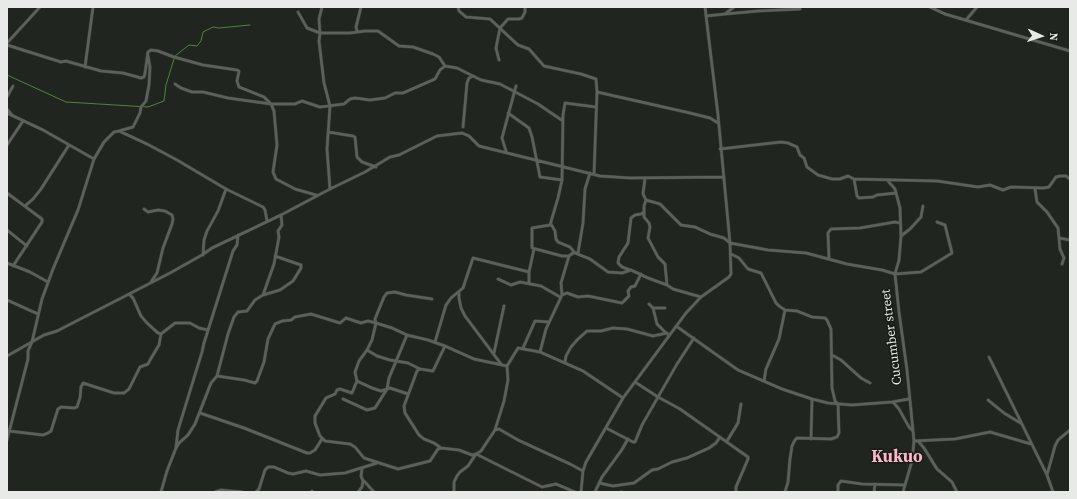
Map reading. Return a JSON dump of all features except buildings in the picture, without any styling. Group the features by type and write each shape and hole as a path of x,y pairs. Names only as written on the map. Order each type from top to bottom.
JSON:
{"street":[{"path":"40,7 7,44 40,56 101,71 122,73 141,78 144,77 148,52"},
{"path":"85,67 93,7"},
{"path":"322,7 319,19 319,41 320,60 330,106 328,132 330,189"},
{"path":"356,31 361,7"},
{"path":"458,7 459,11 466,16 490,19 518,45 529,49 544,66 581,74 596,79 597,92 594,174"},
{"path":"499,60 496,48 500,28 508,19 522,18 525,12 525,7"},
{"path":"581,492 583,471 589,456 623,398 668,335 689,309 701,297 730,276 731,254 724,178 705,7"},
{"path":"725,14 734,7"},
{"path":"930,7 945,14 1070,51"},
{"path":"966,20 977,7"},
{"path":"706,16 758,11 800,10"},
{"path":"298,12 307,28 320,33 350,33 356,31 378,32 399,46 413,47 440,57 445,66"},
{"path":"148,52 151,50 158,50 174,57 237,70 239,73 239,87 262,95 271,104 274,110 277,145 274,172 276,179 295,189 317,195"},
{"path":"7,440 28,359 28,351 32,342 38,314 48,282 78,210 94,160 104,142 114,132 133,127 140,113 141,107 146,101 150,67 148,52"},
{"path":"175,84 192,92 203,92 228,98 271,104 295,104 302,101 320,107 344,104 350,99 354,98 370,100 385,98 395,93 403,93 435,79 440,70 445,66 457,68 484,81 500,84 538,104 561,118 563,121"},
{"path":"463,127 467,83 469,78 474,76"},
{"path":"7,97 13,86"},
{"path":"506,152 502,138 516,86"},
{"path":"597,92 710,118 718,124"},
{"path":"596,107 565,103 563,121 562,180 551,224 558,242 570,247 575,253 590,259 608,272 622,273 631,270"},
{"path":"7,109 13,116"},
{"path":"508,112 529,128 540,177 562,180"},
{"path":"7,113 43,130 94,160"},
{"path":"7,145 23,121"},
{"path":"119,131 177,160 226,189 263,207 267,221"},
{"path":"328,132 355,137 357,157 362,162 376,167"},
{"path":"7,356 44,335 57,331 129,294 202,255 212,248 376,167 390,157 399,155 436,136 462,133 470,136 479,146 590,174 610,177 724,178"},
{"path":"720,149 781,142 788,143 797,147 800,154 804,158 807,167 818,174 832,179 840,179 848,176 854,179 945,182 978,187 990,185 1003,190 1010,187 1035,189 1049,187 1056,178 1060,176 1066,176 1070,179"},
{"path":"25,206 41,189 69,145"},
{"path":"534,249 562,256 569,256 573,253 578,253 583,223 585,189 590,174"},
{"path":"645,178 642,194 646,200 644,217 649,223 650,227 648,238 658,257 665,264 667,285"},
{"path":"854,179 857,196 859,198 896,193"},
{"path":"888,180 895,189 900,208 901,236 896,274 921,272 952,253 945,225 937,222"},
{"path":"895,189 898,181"},
{"path":"202,255 207,231 218,211 226,189"},
{"path":"1035,189 1037,202 1047,212 1058,228 1060,249 1064,258 1062,264"},
{"path":"7,193 42,219 42,222 14,266"},
{"name":"Cucumber street","path":"646,200 660,204 681,225 695,227 710,234 724,238 730,243 756,248 806,254 896,274 898,312 907,370 914,441 912,461 904,492"},
{"path":"901,236 921,217 923,206"},
{"path":"144,209 148,212 158,210 165,211 172,216 173,219 163,248 157,273 150,282"},
{"path":"644,212 631,218 628,243 619,257 618,263 622,267 667,285 673,289 701,297"},
{"path":"263,295 276,256 278,231 282,224 281,215"},
{"path":"829,259 828,233 831,230 860,228 900,222"},
{"path":"529,283 529,272 534,249 532,246 532,228 535,226 549,226 551,224"},
{"path":"7,230 27,246"},
{"path":"176,448 178,430 238,235"},
{"path":"1059,238 1070,240"},
{"path":"731,254 739,258 748,269 761,273 762,279 776,304 785,310 797,311 812,317 821,317 827,320 831,329 832,388 835,401 838,404 839,433 837,437 831,439 797,438 795,440 792,446 785,492"},
{"path":"161,492 167,470 176,448 188,435 200,413 211,383 217,376 234,317 238,312 247,311 255,300 263,295 280,290 293,281 301,268 301,265 276,256"},
{"path":"540,352 546,329 561,296 561,283 569,256"},
{"path":"434,342 446,305 450,298 463,288 473,258 529,272"},
{"path":"7,264 48,282"},
{"path":"561,296 567,293 578,297 588,296 622,303 629,296 628,291 631,287 635,286 641,274"},
{"path":"498,279 511,285 517,282 541,286 561,296"},
{"path":"432,299 395,292 387,293 375,319 376,323 372,340 355,372 357,381 352,393 340,389 337,390 335,394 326,398 315,416 315,423 325,441 350,444 355,447 364,458 398,468 426,463 430,461 438,449 441,448"},
{"path":"459,292 460,303 465,316 502,364"},
{"path":"129,294 133,298 141,316 153,329 161,334"},
{"path":"7,300 38,314"},
{"path":"648,304 653,308 657,324 668,335"},
{"path":"494,354 504,306"},
{"path":"653,308 665,308"},
{"path":"764,381 766,369 779,339 785,310"},
{"path":"217,376 254,383 258,381 275,324 282,321 291,320 295,317 311,314 340,323 346,318 360,323 368,321 376,323 407,335 434,342 474,358 507,366"},
{"path":"523,348 535,321 545,323 550,322"},
{"path":"9,431 44,435 48,433 51,431 58,409 61,407 77,407 83,383 114,393 124,393 129,389 140,367 148,364 159,345 161,334 175,324 190,323 199,328 208,330"},
{"path":"676,326 738,370 812,399 852,405 892,402 909,399"},
{"path":"565,362 566,356 571,347 588,331 601,331 613,328 627,329 652,336 668,335"},
{"path":"342,399 367,410 375,408 387,389 389,378 397,362 407,335"},
{"path":"606,428 628,440 635,442 642,425 676,364 694,338"},
{"path":"367,350 377,356 397,362 408,363 420,370 433,371 445,346"},
{"path":"454,492 454,482 457,476 468,466 476,454 485,446 495,430 504,401 508,380 507,366 517,349 523,348 540,352 565,362 583,371 623,398"},
{"path":"832,355 841,360 861,378 870,383"},
{"path":"990,357 1048,475 1054,492"},
{"path":"420,370 417,370 404,406 405,413 412,426 424,439 441,448 459,450 468,454 476,454 542,487 556,484 575,492"},
{"path":"357,381 381,391 390,388 408,394"},
{"path":"635,382 680,409 748,457 736,487 736,492"},
{"path":"811,439 812,399"},
{"path":"988,400 1004,414 1023,424"},
{"path":"892,402 899,409 907,424 913,431"},
{"path":"727,441 738,423 741,404"},
{"path":"200,413 244,428 307,453 315,450 322,438"},
{"path":"495,430 499,429 518,440 583,471"},
{"path":"1048,475 1055,446 1058,440 1070,430"},
{"path":"914,441 954,440 990,432 1032,444"},
{"path":"599,483 613,486 634,483 652,470 687,458 709,448 716,443 720,437"},
{"path":"595,492 599,483 628,440"},
{"path":"918,441 937,468 952,482 957,492"},
{"path":"258,491 265,470 268,467 274,467 293,474 306,471 320,475 345,473 378,462"},
{"path":"362,468 361,476 363,481 374,492"},
{"path":"358,492 362,487 363,481"},
{"path":"838,492 838,485 840,481 905,485"},
{"path":"874,492 875,484"},
{"path":"216,492 221,490 242,492"}],"waterway":[{"path":"175,56 189,45 197,46 201,41 203,32 213,27 219,28 250,25"},
{"path":"7,75 66,102 148,107 164,101 166,85 174,59"}],"district":[{"name":"Kukuo","path":"897,458"}]}
